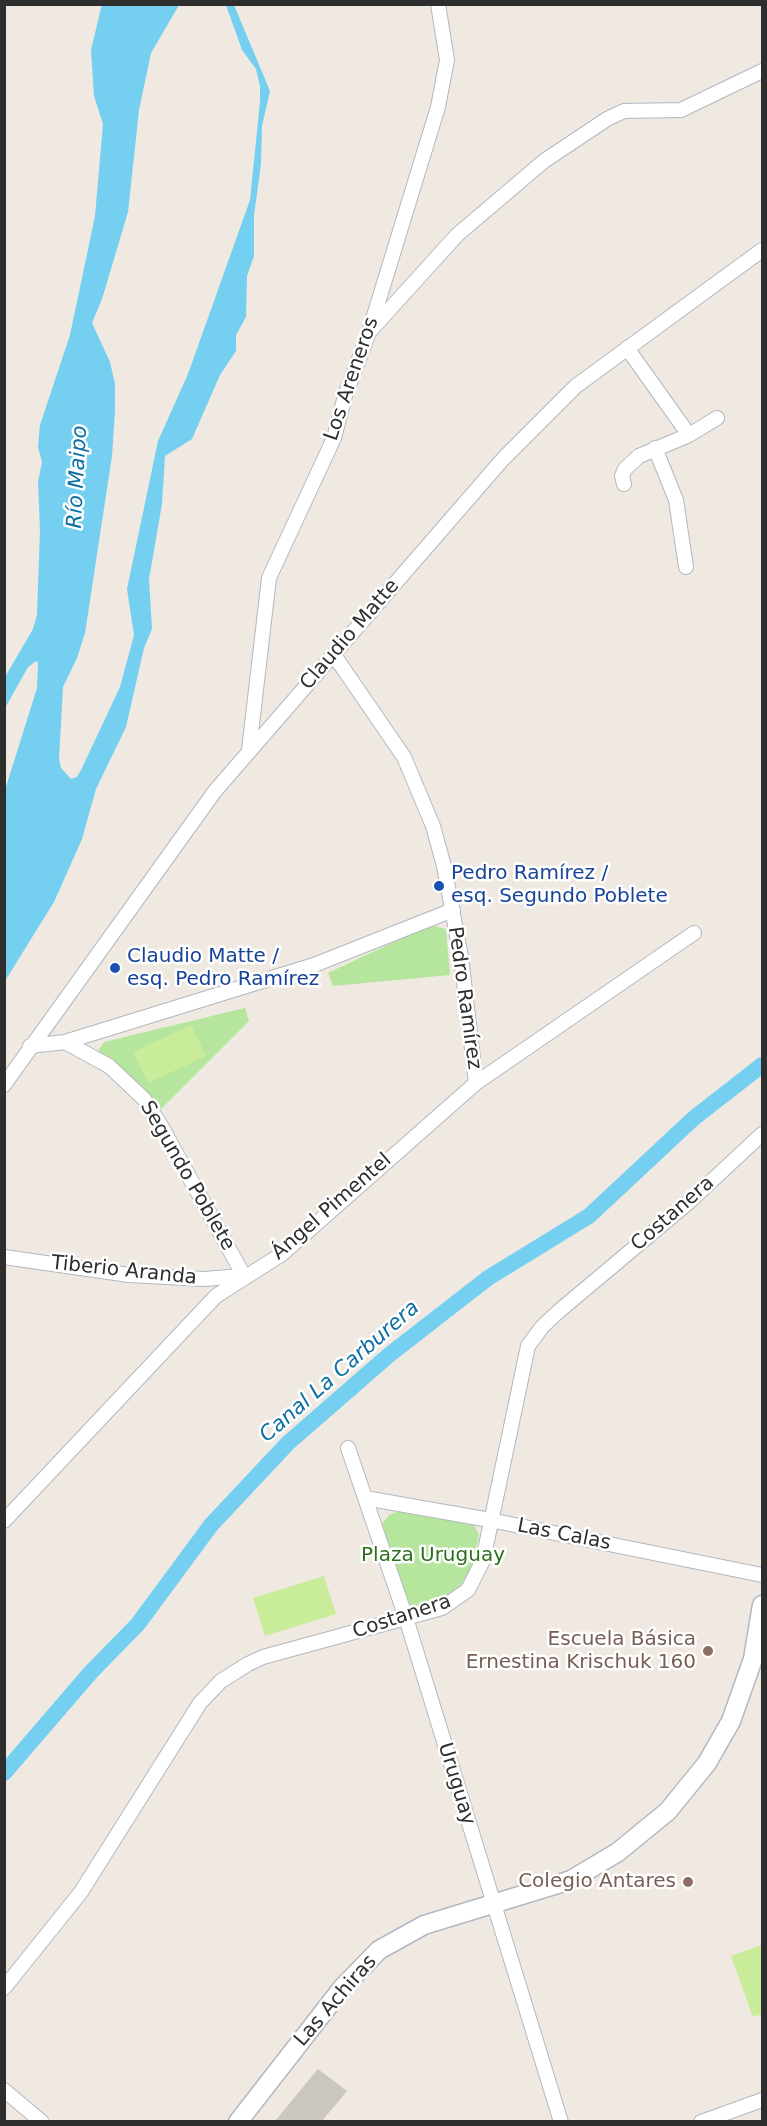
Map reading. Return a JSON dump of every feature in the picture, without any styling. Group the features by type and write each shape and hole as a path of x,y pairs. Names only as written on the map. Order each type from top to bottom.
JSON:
{"street":[{"name":"Los Areneros","path":"249,750 269,578 334,438 345,396 369,332 438,106 447,60 438,4"},
{"path":"369,332 457,235 544,161 589,131 624,111 681,110 762,71"},
{"name":"Claudio Matte","path":"4,1084 215,791 518,443 576,386 762,250"},
{"path":"627,348 689,435"},
{"path":"624,484 622,476 625,469 639,456 689,435 717,418"},
{"path":"655,448 676,500 686,567"},
{"name":"Pedro Ramírez","path":"334,655 392,736 415,778 433,826 453,910 476,1083"},
{"path":"30,1046 65,1042 314,964 453,910"},
{"name":"Ángel Pimentel","path":"4,1521 204,1308 244,1276 291,1246 476,1083 694,933"},
{"name":"Segundo Poblete","path":"65,1042 109,1066 144,1099 244,1276"},
{"name":"Costanera","path":"4,1988 81,1892 189,1720 221,1682 248,1664 263,1658 452,1603 468,1590 480,1571 525,1356 535,1336 559,1311 689,1202 762,1134"},
{"name":"Tiberio Aranda","path":"4,1257 129,1275 204,1279 244,1276"},
{"name":"Uruguay","path":"348,1448 406,1618 561,2121"},
{"name":"Las Calas","path":"365,1498 490,1520 762,1575"},
{"name":"Las Achiras","path":"237,2121 343,1987 379,1950 424,1925 492,1903 555,1887 584,1874 636,1839 681,1797 707,1763 731,1721 753,1659 762,1605"},
{"path":"4,2090 42,2121"},
{"path":"701,2121 762,2100"}],"green space":[{"path":"430,925 446,929 450,975 333,986 328,973"},
{"path":"245,1008 249,1021 159,1111 145,1090 98,1051 104,1042"},
{"path":"191,1025 206,1056 148,1083 133,1052"},
{"name":"Plaza Uruguay","path":"399,1511 474,1524 479,1535 471,1570 455,1593 418,1607 407,1604 382,1524 389,1515"},
{"path":"324,1576 336,1614 265,1636 253,1598"},
{"path":"762,1945 762,2014 753,2017 731,1956"}],"water":[{"name":"Río Maipo","path":"102,4 179,5 151,53 139,110 128,212 102,299 92,323 110,362 115,384 115,410 112,456 85,633 77,658 63,687 59,759 61,768 71,779 77,777 81,770 120,687 134,635 127,589 158,441 188,374 250,200 260,86 256,69 242,50 226,5 234,5 270,91 262,126 261,164 254,215 254,256 247,276 246,317 236,335 236,351 220,375 192,439 165,456 162,504 149,579 152,629 144,648 126,727 96,789 82,839 54,902 5,981 5,790 37,688 38,663 36,661 28,667 5,708 5,677 33,629 37,615 40,530 38,482 42,462 38,447 40,425 70,335 95,216 103,124 94,96 91,50"}],"building":[{"path":"318,2069 347,2091 322,2121 275,2121"}],"waterway":[{"name":"Canal La Carburera","path":"4,1773 91,1672 138,1624 211,1525 288,1443 389,1355 488,1278 589,1216 694,1118 762,1065"}],"place":[{"name":"Pedro Ramírez / esq. Segundo Poblete","path":"439,886"},
{"name":"Claudio Matte / esq. Pedro Ramírez","path":"115,968"},
{"name":"Escuela Básica Ernestina Krischuk 160","path":"708,1651"},
{"name":"Colegio Antares","path":"688,1882"}]}
